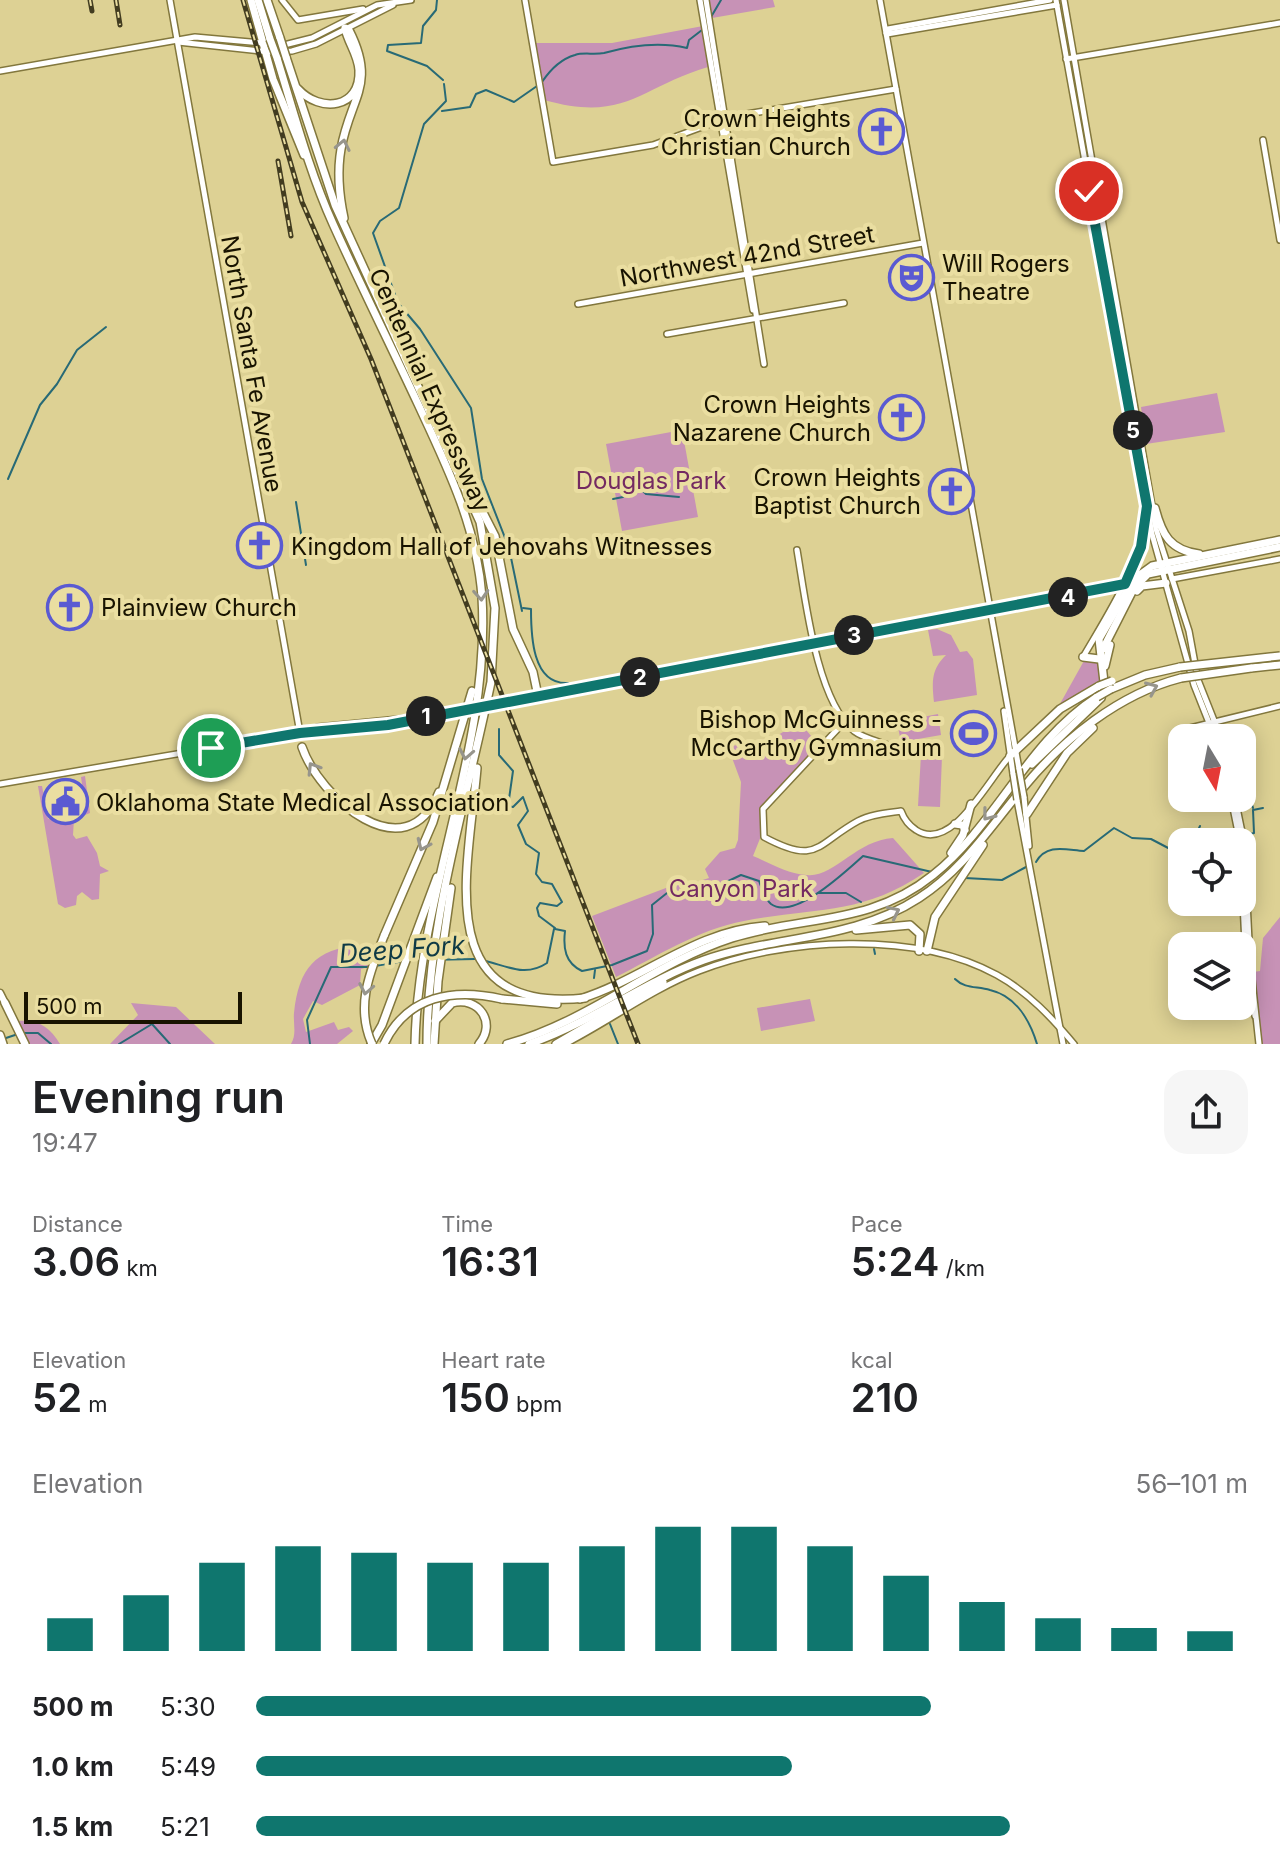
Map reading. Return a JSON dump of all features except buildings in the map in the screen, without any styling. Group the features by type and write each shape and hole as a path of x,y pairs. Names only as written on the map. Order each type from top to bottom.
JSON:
{"highway":[{"path":"251,0 292,128 318,186"},
{"name":"Centennial Expressway","path":"258,0 264,45 281,58 295,87 328,187 347,232 480,522 493,582 494,653 480,738 436,941"},
{"name":"Centennial Expressway","path":"267,0 280,38 281,58 318,186 465,513 481,583 481,649 468,747 445,857"},
{"path":"295,87 310,101 323,105 339,102 353,92 358,66 343,25"},
{"path":"343,25 359,51 363,71 340,158 339,188 347,232"},
{"path":"449,451 492,527 502,563 513,629 533,672 535,697"},
{"path":"1151,507 1168,542 1182,550 1205,555"},
{"path":"1103,649 1140,580 1165,567 1205,555 1280,540"},
{"path":"1125,584 1146,568 1280,547"},
{"path":"923,951 932,923 962,869 1057,742 1103,702 1108,684 1099,639 1104,624 1134,579"},
{"path":"1103,663 1114,633 1139,588 1169,581"},
{"path":"1104,624 1121,612"},
{"path":"507,1044 575,1018 712,946 750,933 856,915 897,899 946,862 1055,739 1098,703 1104,686 1104,624"},
{"path":"371,1044 364,1015 364,995 384,936 433,822 457,745 481,649"},
{"path":"1083,657 1094,656 1103,663"},
{"path":"1014,764 1027,740 1064,706 1099,686 1180,667 1280,656"},
{"path":"1037,772 1073,738 1124,702 1181,678 1280,665"},
{"path":"1003,795 1047,738 1111,685"},
{"path":"1023,804 1075,745 1124,702"},
{"path":"480,738 467,926 478,956 500,982 537,999 585,998"},
{"path":"1013,738 1027,740"},
{"path":"302,747 312,770 323,783 369,822 394,829 416,823 430,811 457,745"},
{"path":"946,862 965,830 971,804"},
{"path":"955,824 962,825 965,830"},
{"path":"371,1044 399,980 445,857"},
{"path":"430,1043 445,857"},
{"path":"846,931 894,912 962,869"},
{"path":"384,1044 401,1018 430,999 465,993 548,1005 585,998 706,939 744,928 803,924"},
{"path":"546,1044 681,970 739,950 846,931 910,925 920,934 923,951"},
{"path":"415,1044 420,979 436,941"},
{"path":"556,1044 639,998 681,970"},
{"path":"430,1043 434,1023 434,980"},
{"path":"434,1023 452,1003 471,1002 481,1010 487,1021 486,1034 479,1044"},
{"path":"5,1003 24,1043"},
{"path":"529,1044 578,1024"},
{"path":"0,1035 3,1044"}],"main road":[{"name":"North Santa Fe Avenue","path":"170,0 300,733"},
{"path":"282,0 294,18 411,0"},
{"path":"525,0 553,162 653,145 723,119 896,89"},
{"path":"700,0 707,24 764,364"},
{"path":"706,0 709,15 705,32 723,119"},
{"path":"880,0 1063,1044"},
{"path":"886,34 1058,1"},
{"path":"1058,1 1066,59 1151,507 1194,685 1214,723"},
{"path":"1058,1 1075,59 1151,507 1141,547 1125,584 1083,657"},
{"path":"0,71 206,36 264,45 302,41 402,2"},
{"path":"177,41 305,48 368,8"},
{"path":"338,13 343,25"},
{"path":"1066,59 1280,23"},
{"path":"180,58 192,42"},
{"path":"1263,140 1280,240"},
{"name":"Northwest 42nd Street","path":"578,304 923,243"},
{"path":"667,334 844,303"},
{"path":"797,550 820,669 846,720 858,733 888,745"},
{"path":"1169,581 1280,559"},
{"path":"0,784 300,733 364,728 1125,584"},
{"path":"1111,589 1118,590 1118,597"},
{"path":"1005,706 1013,738 1014,764"},
{"path":"1209,724 1280,706"},
{"path":"846,720 763,809 762,833 767,839 798,850 813,851 864,818 901,811 909,824 927,835 941,834 955,824 1001,766 1014,764"},
{"path":"1001,766 1014,764"},
{"path":"1023,804 1028,847"},
{"path":"1246,916 1259,1044"},
{"path":"565,1044 679,980 731,961 834,944 923,951 981,967 1014,985 1074,1044"},
{"path":"0,993 5,1003"},
{"path":"1040,1008 1049,1007 1055,1002"}],"green space":[{"path":"707,0 773,0 775,7 712,18"},
{"path":"703,26 708,67 614,105 572,106 544,100 534,43 612,43"},
{"path":"1217,393 1225,432 1146,444 1141,407"},
{"name":"Douglas Park","path":"682,430 698,517 622,531 606,444"},
{"path":"937,629 951,635 960,652 967,651 973,659 977,695 934,702 934,676 946,655 933,656 928,630"},
{"path":"1085,659 1099,661 1099,684 1056,711"},
{"path":"938,714 941,735 901,742 897,722"},
{"name":"Canyon Park","path":"799,722 819,745 763,806 761,836 753,856 793,873 817,874 868,845 893,838 924,873 879,897 858,903 744,921 711,930 616,977 592,916 679,883 690,884 709,878 705,869 720,852 735,848 738,840 741,782 728,747 775,737"},
{"path":"921,755 942,756 940,807 918,806"},
{"path":"85,776 90,813 74,819 73,835 76,839 87,836 97,853 100,866 109,871 100,874 99,899 92,900 82,892 77,896 76,905 65,908 58,904 38,786 42,786 48,819 86,812 81,777"},
{"path":"1280,917 1280,1044 1262,1044 1256,972 1260,971 1263,938"},
{"path":"344,947 376,947 368,967 361,969 360,985 322,1005 313,1001 303,1019 306,1032 334,1022 338,1030 349,1027 353,1031 337,1044 291,1044 296,997 305,973 321,956"},
{"path":"810,999 815,1021 761,1031 757,1008"},
{"path":"131,1003 176,1007 215,1044 110,1044 138,1015"},
{"path":"18,1021 43,1025 60,1044 29,1044"}],"waterway":[{"path":"437,0 436,10 423,26 421,43 388,45 387,51 427,66 443,80"},
{"path":"711,17 721,0"},
{"path":"542,82 556,66 575,55 600,54 647,45 687,48 689,40 702,30"},
{"path":"444,84 446,101 424,124 399,208 380,221 373,233 398,303 420,329 471,408 482,479 509,548 522,611"},
{"path":"442,111 470,107 476,94 486,90 514,102 537,86"},
{"path":"8,479 40,405 77,350 106,327"},
{"path":"625,492 637,486 646,494 679,497"},
{"path":"613,499 623,497"},
{"path":"296,502 306,565"},
{"path":"523,608 531,609 533,644 540,667 547,676 568,683"},
{"path":"499,729 499,755 513,771 508,806 513,807 523,797 528,811 518,825 526,844 539,853 536,874 542,882 552,884 562,902 557,906 540,903 537,908 539,916 555,928"},
{"name":"Deep Fork","path":"1254,828 1253,810 1263,808"},
{"name":"Deep Fork","path":"1036,862 1051,850 1084,851 1114,828 1132,838 1151,839 1168,848"},
{"name":"Deep Fork","path":"555,929 565,931 566,954 572,964 582,971 612,965 647,951 653,934 652,905 667,893 703,893 741,875 759,881 769,902 781,907 793,906 819,892 863,856 932,872"},
{"name":"Deep Fork","path":"965,878 1002,880 1026,867"},
{"path":"818,893 846,893 861,902"},
{"name":"Deep Fork","path":"486,961 517,970 539,967 547,963 554,929"},
{"path":"874,949 875,954"},
{"name":"Deep Fork","path":"426,960 475,959"},
{"name":"Deep Fork","path":"375,966 404,961"},
{"name":"Deep Fork","path":"310,1044 307,1020 331,967 368,967"},
{"path":"594,978 595,970"},
{"path":"955,979 1007,998 1026,1018 1037,1044"},
{"name":"Deep Fork","path":"119,1044 152,1024 170,1044"},
{"path":"610,1024 618,1044"},
{"name":"Deep Fork","path":"25,1033 38,1033 51,1044"},
{"name":"Deep Fork","path":"6,1038 18,1034"}],"railway":[{"path":"90,0 92,11"},
{"path":"116,0 120,25"},
{"path":"243,0 302,202 371,359 638,1044"},
{"path":"278,161 291,236"}],"place":[{"name":"Crown Heights Christian Church","path":"882,132"},
{"name":"Will Rogers Theatre","path":"911,277"},
{"name":"Crown Heights Nazarene Church","path":"902,418"},
{"name":"Crown Heights Baptist Church","path":"952,491"},
{"name":"Kingdom Hall of Jehovahs Witnesses","path":"260,546"},
{"name":"Plainview Church","path":"70,607"},
{"name":"Bishop McGuinness - McCarthy Gymnasium","path":"973,733"},
{"name":"Oklahoma State Medical Association","path":"65,802"}],"route":[{"path":"211,748 300,733 388,725 644,677 725,658 1103,591 1125,584 1141,547 1147,506 1089,191"}]}
